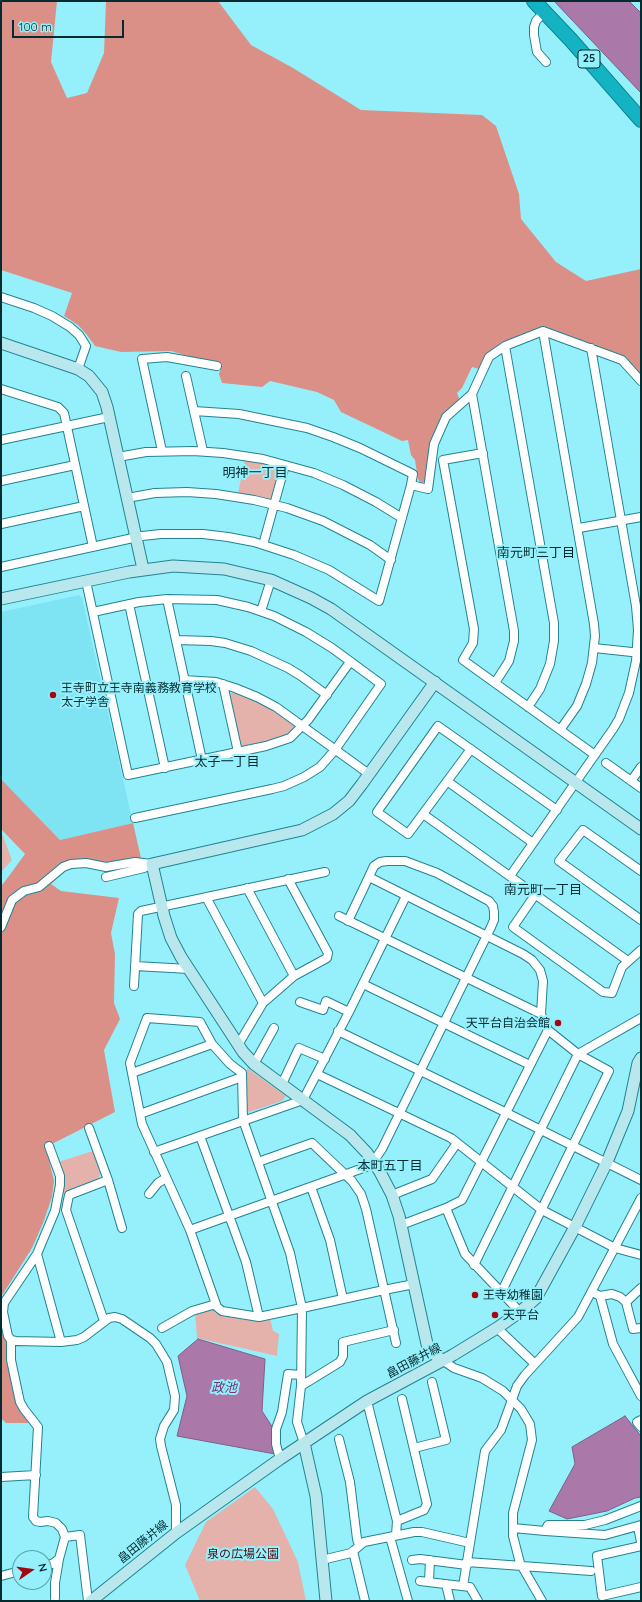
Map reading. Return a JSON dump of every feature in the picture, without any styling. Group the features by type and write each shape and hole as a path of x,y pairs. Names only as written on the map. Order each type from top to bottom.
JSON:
{"highway":[{"name":"25","path":"534,1 641,120"}],"street":[{"path":"544,12 536,21 534,35 537,52 546,62"},
{"path":"1,297 34,308 52,316 70,327 79,335 86,346 78,368"},
{"path":"543,331 593,613 594,648 590,668 582,695 573,712 560,730"},
{"path":"412,485 428,489 434,444 446,417 472,394 489,357 505,346 543,331 622,360 641,382"},
{"path":"1,343 78,368 89,376 102,392 118,457 142,570"},
{"path":"505,346 551,601 554,627 553,653 548,670 540,689 528,707"},
{"path":"510,876 613,729 625,706 639,653 636,606 591,348"},
{"path":"162,451 142,359 167,357 217,366"},
{"path":"186,376 203,451"},
{"path":"1,389 58,407 64,413 93,547"},
{"path":"472,394 514,631 514,641 509,661 495,683"},
{"path":"1,566 161,534 203,534 228,537 263,545 316,564 342,577 379,601 412,485 413,474 334,436 257,417 221,412 194,411"},
{"path":"1,440 109,417"},
{"path":"118,457 136,453 162,451 203,451 247,456 285,465 343,485 376,502 402,518"},
{"path":"483,453 443,460 474,629 472,643 463,660 595,755"},
{"path":"1,481 75,465"},
{"path":"263,545 285,465"},
{"path":"127,498 155,493 201,493 238,497 274,504 323,521 370,546 391,560"},
{"path":"1,524 84,506"},
{"path":"578,528 641,517"},
{"path":"1,599 142,570 173,566 209,567 241,572 272,580 305,594 331,609 641,829"},
{"path":"261,611 272,580"},
{"path":"86,581 128,775 238,752 290,738 302,727 350,662"},
{"path":"93,612 129,604 167,599 217,600 234,603 261,611 306,632 381,684 335,750 313,772 284,786 135,818"},
{"path":"167,599 202,760"},
{"path":"129,604 165,768"},
{"path":"176,640 225,643 251,651 301,676 327,695"},
{"path":"594,648 639,653"},
{"path":"184,680 207,681 223,684 266,701 369,774"},
{"path":"106,877 144,868 152,864 290,833 312,826 324,820 343,806 354,795 435,682"},
{"path":"223,684 238,752"},
{"path":"470,749 408,834 377,812 438,726 557,810"},
{"path":"606,763 641,788"},
{"path":"631,781 641,767"},
{"path":"447,781 533,843"},
{"path":"423,814 628,961"},
{"path":"641,871 583,830 559,862 641,920"},
{"path":"190,1230 366,1167 373,1162 382,1149 400,1114 494,920 493,906 489,901 437,873 405,861 387,861 380,862 374,866 348,921"},
{"path":"1,927 12,900 24,891 39,887 63,866 86,863 106,866 135,862 152,864"},
{"path":"152,864 161,906 171,938 238,1045 254,1064 350,1136 373,1162 392,1195 401,1225 427,1344 431,1352 454,1368 482,1378 503,1391 528,1420 532,1440 515,1507 513,1528 516,1550 522,1567 542,1601"},
{"path":"134,986 138,914 141,911 325,872"},
{"path":"369,877 523,954 532,960 540,970 543,981 541,1014 548,1030 578,1054 609,1071 502,1293"},
{"path":"238,1045 263,1003 294,976 327,958 328,952 288,880"},
{"path":"247,888 294,976"},
{"path":"535,895 513,927 603,992 612,994 622,967 641,950"},
{"path":"154,1152 303,1100 349,1012 406,896"},
{"path":"206,897 263,1003"},
{"path":"339,916 541,1014"},
{"path":"135,966 189,969"},
{"path":"363,984 530,1065"},
{"path":"300,1002 323,1010 326,1001 349,1012"},
{"path":"326,1601 316,1496 304,1442 297,1422 301,1386 302,1308 290,1253 243,1120 242,1073 230,1064 212,1044 200,1022 147,1018 130,1063 142,1124 190,1230 216,1304 222,1311 259,1317 302,1308 384,1290 414,1284"},
{"path":"474,1265 578,1054 641,1018"},
{"path":"254,1064 274,1028"},
{"path":"401,1225 446,1208 462,1200 548,1030"},
{"path":"338,1032 507,1113 641,1180"},
{"path":"132,1073 212,1044"},
{"path":"282,1084 299,1048 325,1059"},
{"name":"畠田藤井線","path":"89,1601 176,1533 304,1442 367,1401 497,1328 520,1312 536,1298 575,1227 607,1162 628,1111 638,1063 641,1058"},
{"path":"317,1074 451,1138 542,1210 615,1248 641,1255"},
{"path":"140,1114 242,1077"},
{"path":"89,1128 108,1180 122,1228"},
{"path":"200,1136 250,1274 259,1317"},
{"path":"258,1162 312,1143 346,1174 360,1194 366,1209 396,1343"},
{"path":"392,1195 432,1178 456,1143"},
{"path":"49,1146 60,1176 55,1211 37,1254 4,1302 3,1312 4,1323 8,1336 11,1340 11,1360 20,1402 38,1427 33,1517 36,1521 56,1523 62,1528 65,1537 55,1583 55,1598"},
{"path":"149,1194 158,1183 166,1178"},
{"path":"104,1321 66,1210 69,1195 108,1180"},
{"path":"311,1187 330,1240 343,1299"},
{"path":"464,1586 485,1452 501,1430 517,1386 525,1375 578,1317 641,1198"},
{"path":"57,1199 67,1203"},
{"path":"446,1208 465,1254 520,1312"},
{"path":"37,1254 61,1342"},
{"path":"626,1302 641,1288"},
{"path":"592,1292 600,1296 612,1294 620,1297 626,1302 633,1329 641,1328"},
{"path":"600,1296 613,1344 641,1396"},
{"path":"162,1328 192,1311 216,1304"},
{"path":"11,1340 61,1342 77,1340 84,1337 104,1321 115,1317 122,1319 150,1338 156,1344 167,1362 176,1403 174,1410 164,1426 160,1439 175,1498 176,1533"},
{"path":"497,1328 535,1364"},
{"path":"301,1386 340,1362 343,1356 343,1342 394,1330"},
{"path":"280,1459 276,1444 276,1430 282,1412 288,1374 301,1375"},
{"path":"414,1448 446,1440 432,1382"},
{"path":"397,1521 424,1510 427,1504 402,1399"},
{"path":"367,1401 397,1521 393,1536 408,1601"},
{"path":"641,1420 637,1422 641,1427"},
{"path":"339,1439 350,1482 359,1545"},
{"path":"1,1477 36,1475"},
{"path":"545,1531 548,1525 585,1525 605,1520 641,1506"},
{"path":"513,1528 605,1535 639,1526 641,1542"},
{"path":"322,1560 353,1551 364,1542 422,1532 470,1543"},
{"path":"65,1537 80,1535 89,1601"},
{"path":"641,1546 597,1556 602,1596 641,1587"},
{"path":"353,1551 365,1601"},
{"path":"52,1564 59,1559"},
{"path":"412,1560 420,1559 467,1564 590,1571"},
{"path":"430,1560 424,1581 470,1587 478,1601"},
{"path":"1,1576 12,1573"},
{"path":"446,1584 450,1601"}],"shaded area":[{"path":"1,1 57,1 51,62 67,98 87,93 104,53 106,1 218,1 251,45 293,68 361,110 482,115 496,126 519,194 521,219 556,262 586,281 641,269 641,376 623,356 543,326 502,343 486,354 479,369 472,367 462,388 457,393 460,401 441,418 425,481 421,484 418,479 415,460 411,455 408,440 402,441 341,412 334,400 317,392 270,381 262,387 222,383 219,374 222,364 171,351 121,352 95,346 78,325 64,316 72,293 1,270"},
{"name":"王寺町立王寺南義務教育学校 太子学舎","path":"79,595 82,598 133,823 60,840 1,779 1,612"},
{"path":"1,779 60,840 133,823 141,858 106,862 91,861 61,863 66,871 51,884 61,891 119,898 111,933 115,954 114,1003 120,1019 104,1050 115,1112 46,1147 54,1181 52,1197 32,1248 1,1297 1,885 25,854 1,829"},
{"path":"1,1324 7,1341 6,1352 8,1365 17,1400 34,1423 6,1423 1,1418"}],"green space":[{"path":"245,460 277,466 279,473 273,498 268,500 238,493"},
{"path":"235,691 248,696 271,709 294,725 294,731 283,737 244,748 239,744 229,695"},
{"path":"1,835 3,836 12,860 1,872"},
{"path":"247,1068 286,1096 282,1101 249,1112 244,1107"},
{"path":"93,1151 101,1172 98,1179 62,1195 58,1162"},
{"path":"212,1306 215,1313 256,1321 270,1318 273,1331 279,1334 277,1356 197,1338 195,1312"},
{"name":"泉の広場公園","path":"255,1487 273,1509 298,1562 306,1601 200,1601 185,1565 206,1522"}],"water":[{"path":"554,1 629,1 641,13 641,93"},
{"name":"政池","path":"198,1339 265,1359 262,1411 273,1428 275,1454 177,1436 187,1396 178,1356"},
{"path":"625,1416 641,1436 641,1497 635,1498 607,1511 567,1519 549,1511 575,1464 572,1447"}],"place":[{"name":"王寺町立王寺南義務教育学校 太子学舎","path":"53,695"},
{"name":"天平台自治会館","path":"558,1023"},
{"name":"王寺幼稚園","path":"475,1295"},
{"name":"天平台","path":"495,1315"}],"district":[{"name":"明神一丁目","path":"255,473"},
{"name":"南元町三丁目","path":"536,553"},
{"name":"太子一丁目","path":"227,762"},
{"name":"南元町一丁目","path":"543,890"},
{"name":"本町五丁目","path":"390,1166"}]}
